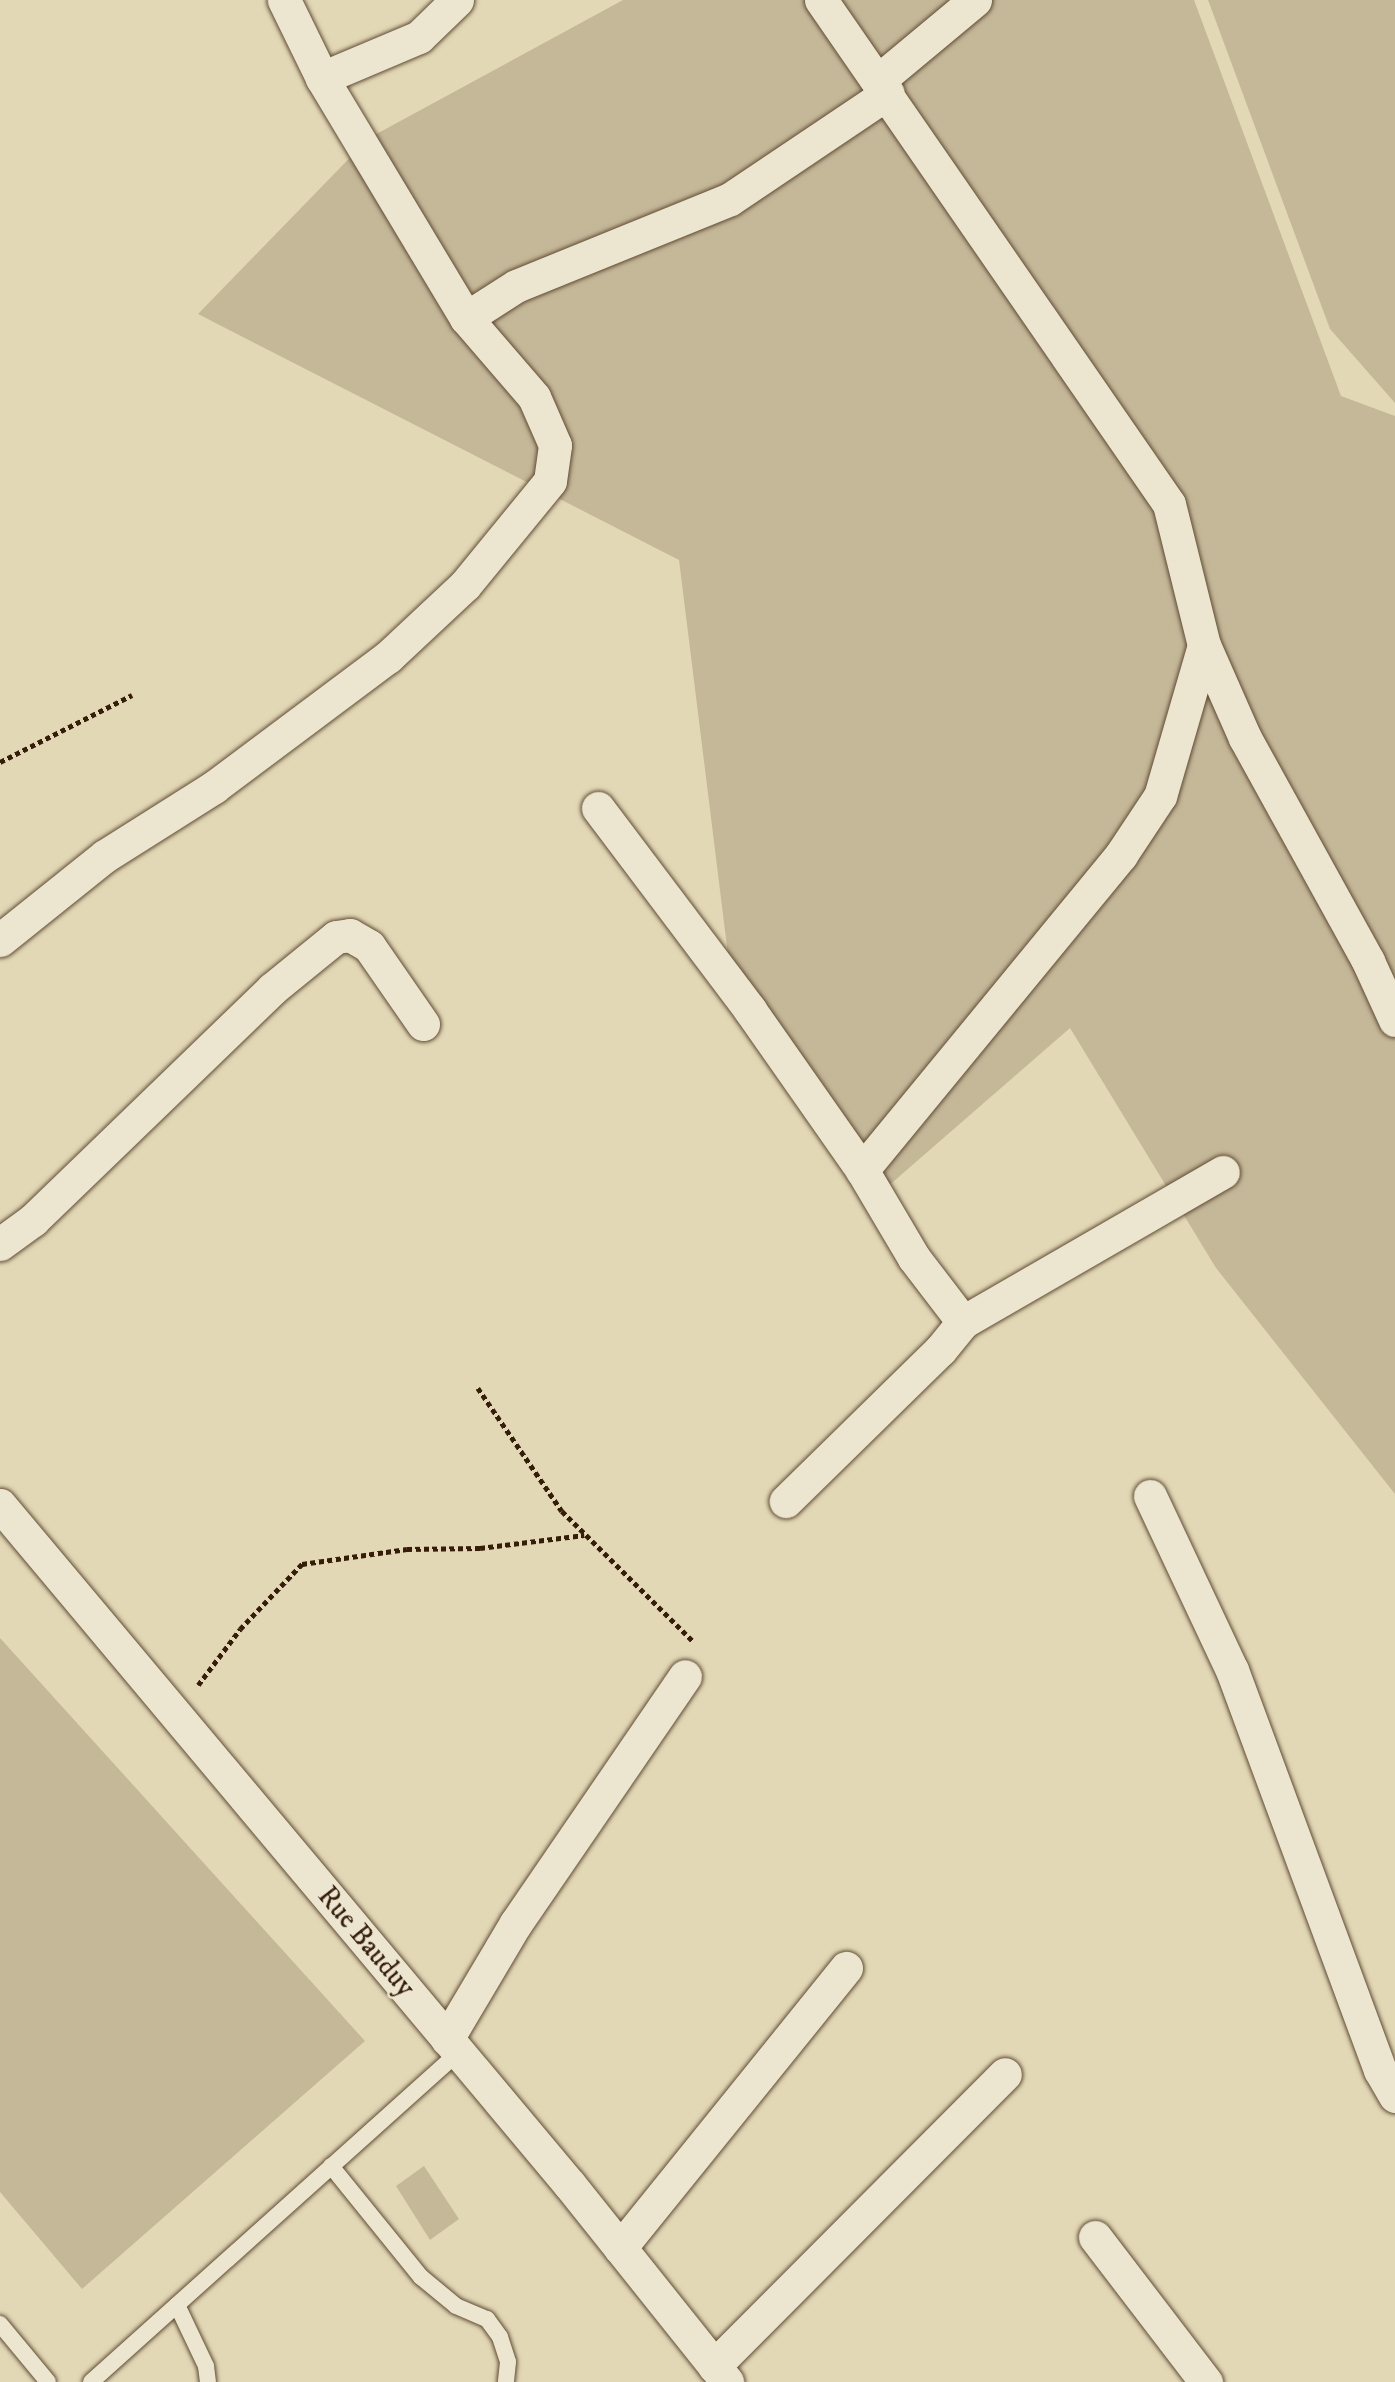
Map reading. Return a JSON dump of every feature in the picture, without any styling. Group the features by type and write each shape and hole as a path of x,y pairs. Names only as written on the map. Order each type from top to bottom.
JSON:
{"street":[{"path":"0,940 105,856 214,788 388,657 465,585 524,517 550,481 555,444 534,397 466,318 322,78 284,0"},
{"path":"322,78 419,37 457,0"},
{"path":"821,0 884,87 1169,504 1205,645 1245,738 1368,961 1395,1020"},
{"path":"466,318 516,286 730,200 884,87 975,0"},
{"path":"862,1170 1121,855 1160,796 1205,645"},
{"path":"598,808 750,1010 862,1170 914,1258 963,1322"},
{"path":"0,1244 33,1220 254,1007 335,936 350,935 369,946 423,1024"},
{"path":"786,1502 940,1350 963,1322 1223,1172"},
{"path":"1150,1496 1232,1670 1390,2075"},
{"name":"Rue Bauduy","path":"0,1505 453,2045 721,2374"},
{"path":"453,2045 516,1923 685,1676"},
{"path":"620,2248 846,1968"},
{"path":"721,2374 1005,2074"},
{"path":"1095,2237 1206,2382"}],"lane":[{"path":"91,2382 331,2166 453,2045"},
{"path":"331,2166 421,2277 456,2306 487,2319 500,2337 508,2362 506,2382"},
{"path":"177,2305 206,2366 208,2382"},
{"path":"0,2325 48,2382"}],"path":[{"path":"0,762 132,695"},
{"path":"478,1388 562,1511 698,1646"},
{"path":"176,1715 240,1629 302,1564 407,1549 480,1548 584,1535"}],"shaded area":[{"path":"623,0 1194,0 1341,396 1395,416 1395,1494 1216,1268 1070,1028 886,1188 731,979 679,560 198,314 369,138"},
{"path":"1208,0 1395,0 1395,403 1330,329"},
{"path":"0,1638 365,2041 82,2289 0,2192"},
{"path":"424,2166 459,2219 430,2240 396,2186"}]}
